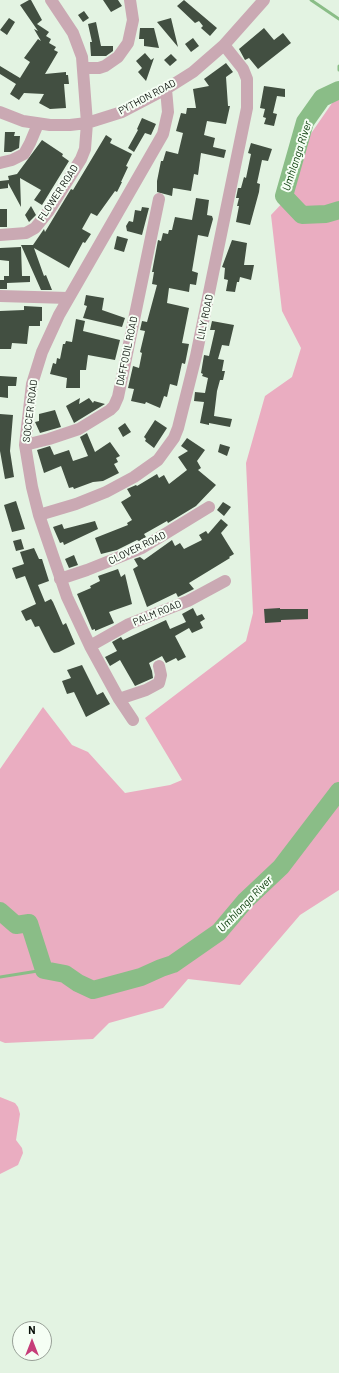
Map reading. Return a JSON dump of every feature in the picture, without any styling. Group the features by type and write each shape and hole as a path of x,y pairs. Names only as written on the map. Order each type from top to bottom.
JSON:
{"street":[{"name":"FLOWER ROAD","path":"0,235 26,234 36,228 43,220 81,159 87,140 84,68 77,41 51,0"},
{"path":"84,68 99,68 106,66 118,57 128,43 133,20 130,0"},
{"name":"PYTHON ROAD","path":"0,112 23,121 38,124 70,125 87,123 122,112 166,89 193,72 224,45 264,0"},
{"name":"LILY ROAD","path":"39,515 88,499 134,477 158,460 174,438 178,428 196,356 247,108 247,79 243,70 224,45"},
{"name":"SOCCER ROAD","path":"133,720 119,699 90,646 60,579 39,515 32,487 25,445 32,384 50,331 163,134 168,112 166,89"},
{"path":"0,163 12,160 24,154 38,124"},
{"name":"DAFFODIL ROAD","path":"25,445 78,429 105,414 114,406 118,397 159,199"},
{"path":"0,296 68,298"},
{"name":"CLOVER ROAD","path":"60,579 142,548 209,507"},
{"name":"PALM ROAD","path":"90,646 129,624 188,601 225,581"},
{"path":"119,699 146,690 159,683 159,666"}],"shaded area":[{"path":"339,93 339,890 300,915 240,985 188,979 163,1008 109,1023 93,1039 5,1043 0,1041 0,769 43,707 72,745 88,752 125,793 170,785 182,780 145,718 246,641 253,613 246,463 265,396 292,377 301,348 282,311 271,215 288,197 310,135"},
{"path":"0,1097 15,1103 18,1107 20,1114 16,1140 22,1148 23,1153 18,1165 0,1174"}],"building":[{"path":"31,0 42,20 37,24 49,32 46,36 51,39 49,43 56,47 54,50 58,52 45,74 66,72 66,75 68,75 69,84 64,84 66,108 50,109 39,103 44,94 24,93 19,100 10,94 16,84 0,74 0,66 20,78 30,62 24,58 38,39 41,41 34,29 38,31 20,5"},
{"path":"103,0 118,0 122,6 111,12"},
{"path":"184,0 217,28 210,36 201,28 203,26 199,21 195,23 177,6"},
{"path":"84,11 89,18 83,22 78,15"},
{"path":"9,18 15,22 7,35 0,30"},
{"path":"171,18 178,47 157,22"},
{"path":"96,22 101,46 113,46 113,51 106,56 91,56 90,42 92,42 88,24"},
{"path":"140,28 154,28 159,48 144,46 144,39 139,39"},
{"path":"264,28 274,40 283,33 291,43 258,69 249,58 245,60 239,49"},
{"path":"193,38 199,46 191,52 185,44"},
{"path":"145,53 151,60 154,58 146,81 138,72 142,68 136,61"},
{"path":"171,54 177,60 170,66 164,60"},
{"path":"226,63 233,72 226,77 228,106 230,106 226,124 207,121 204,135 215,138 213,147 226,150 224,158 201,153 198,175 194,174 191,191 173,188 172,196 157,192 157,181 161,161 163,161 166,151 178,154 183,133 176,131 181,113 186,114 187,108 196,108 193,89 209,86 204,79"},
{"path":"264,86 285,89 285,97 277,96 273,113 277,114 274,126 264,124 266,118 263,117 265,109 260,108"},
{"path":"142,118 156,124 151,135 145,133 134,152 128,148 138,130 137,129"},
{"path":"5,132 15,132 14,136 20,136 19,148 11,152 4,152"},
{"path":"106,135 112,139 110,143 132,154 126,166 128,167 122,182 117,192 115,191 97,216 91,213 82,229 91,234 85,243 83,242 69,268 34,248 44,276 46,275 52,290 41,290 21,245 33,245 44,229 45,232 71,189 73,190"},
{"path":"42,140 63,154 62,156 69,161 42,205 34,200 41,190 20,178 21,207 8,183 8,188 0,189 0,181 9,180 8,176 17,174"},
{"path":"251,143 272,149 268,161 262,160 257,183 260,184 259,192 250,225 236,222 239,198 236,198 238,188 241,188 244,177 246,178 251,154 248,153"},
{"path":"196,198 209,200 207,215 212,216 213,219 208,237 198,235 192,271 198,273 196,285 190,284 189,292 169,288 167,303 189,308 182,343 189,344 185,364 182,363 177,386 170,384 167,397 164,396 160,408 146,402 145,404 131,401 134,389 128,388 133,366 139,368 142,353 140,352 145,331 140,330 142,321 147,322 157,285 152,284 154,272 152,272 158,240 161,241 163,233 168,234 169,230 172,230 175,217 192,220"},
{"path":"31,206 36,215 29,222 25,215"},
{"path":"142,207 149,208 142,235 127,231 126,226 129,221 133,222 135,210 141,211"},
{"path":"0,209 7,209 7,227 0,227"},
{"path":"117,236 128,239 124,252 114,249"},
{"path":"232,240 247,243 244,265 254,265 251,280 240,277 239,282 237,282 235,292 226,291 228,280 224,279 225,268 222,267"},
{"path":"21,247 22,276 30,276 30,282 7,283 7,289 0,289 0,280 4,280 4,276 9,276 9,261 0,260 0,248"},
{"path":"86,295 104,298 102,310 125,318 122,327 83,318 87,306 84,305"},
{"path":"24,306 42,307 42,321 40,321 40,326 29,326 27,344 12,343 11,349 0,349 0,311 24,310"},
{"path":"76,319 85,321 83,331 120,340 115,360 88,355 86,370 80,370 80,388 66,388 67,378 50,374 53,363 56,364 57,358 60,359 63,344 65,344 66,341 72,342"},
{"path":"212,321 234,325 229,346 222,345 218,359 224,360 222,371 225,371 223,380 220,380 217,391 214,416 232,419 230,427 200,423 204,402 194,401 195,392 205,393 208,378 202,376 203,374 201,373 204,355 209,356 215,330 210,330"},
{"path":"0,376 17,377 16,386 8,386 8,398 0,397"},
{"path":"80,398 79,404 89,398 93,403 94,401 105,404 74,423 66,406"},
{"path":"55,410 61,427 40,433 35,422 39,421 39,414"},
{"path":"0,414 13,415 10,451 14,477 5,479 0,451"},
{"path":"155,420 167,428 154,448 145,441 146,439 144,437"},
{"path":"125,423 131,432 123,437 118,428"},
{"path":"87,433 95,452 110,442 120,456 116,458 118,462 114,464 119,473 103,481 93,482 74,489 73,487 69,488 61,466 44,473 37,450 50,446 54,455 69,450 73,461 88,456 80,437"},
{"path":"187,438 205,450 197,461 201,468 198,470 216,485 196,506 168,523 167,521 144,534 146,537 117,550 101,554 95,538 128,525 127,523 132,520 121,502 131,496 127,489 136,485 137,486 157,474 159,478 164,475 169,484 187,470 178,457 188,451 181,446"},
{"path":"220,444 230,447 227,456 218,452"},
{"path":"16,501 25,529 12,532 4,505"},
{"path":"223,502 231,507 224,516 217,510"},
{"path":"221,519 228,525 221,533 234,554 189,583 194,589 178,597 176,593 147,607 133,569 138,566 134,559 140,557 144,560 172,540 175,546 180,543 184,549 202,540 199,535 206,531 208,534"},
{"path":"95,521 98,529 64,545 63,542 60,543 53,527 62,524 64,529"},
{"path":"21,539 24,549 16,551 13,541"},
{"path":"34,548 39,559 42,559 49,581 38,585 45,602 51,599 63,625 66,623 75,644 59,652 54,653 51,650 39,626 35,627 31,619 26,621 21,611 36,604 25,576 16,579 12,568 24,564 20,552"},
{"path":"74,555 78,565 69,568 65,559"},
{"path":"118,569 121,577 125,574 132,604 109,612 114,623 95,631 95,629 92,630 77,594 91,588 90,586 100,581 98,576"},
{"path":"193,608 197,616 202,614 205,619 200,622 203,628 192,633 189,628 175,636 186,657 178,661 176,658 166,663 162,656 149,663 153,678 135,686 120,660 110,666 105,657 117,651 112,642 121,637 123,640 166,620 170,629 186,622 182,614"},
{"path":"264,609 308,609 308,619 281,620 281,622 265,623"},
{"path":"82,665 97,695 103,692 110,704 86,717 74,692 67,694 62,681 71,678 67,670"}],"waterway":[{"path":"311,0 339,19"},
{"name":"Umhlanga River","path":"339,90 322,98 305,122 284,196 302,215 326,214 339,210"},
{"name":"Umhlanga River","path":"0,911 16,925 29,923 44,970 65,974 78,983 93,990 141,977 173,964 219,932 245,901 281,867 339,791"},
{"path":"0,977 44,970"}]}
